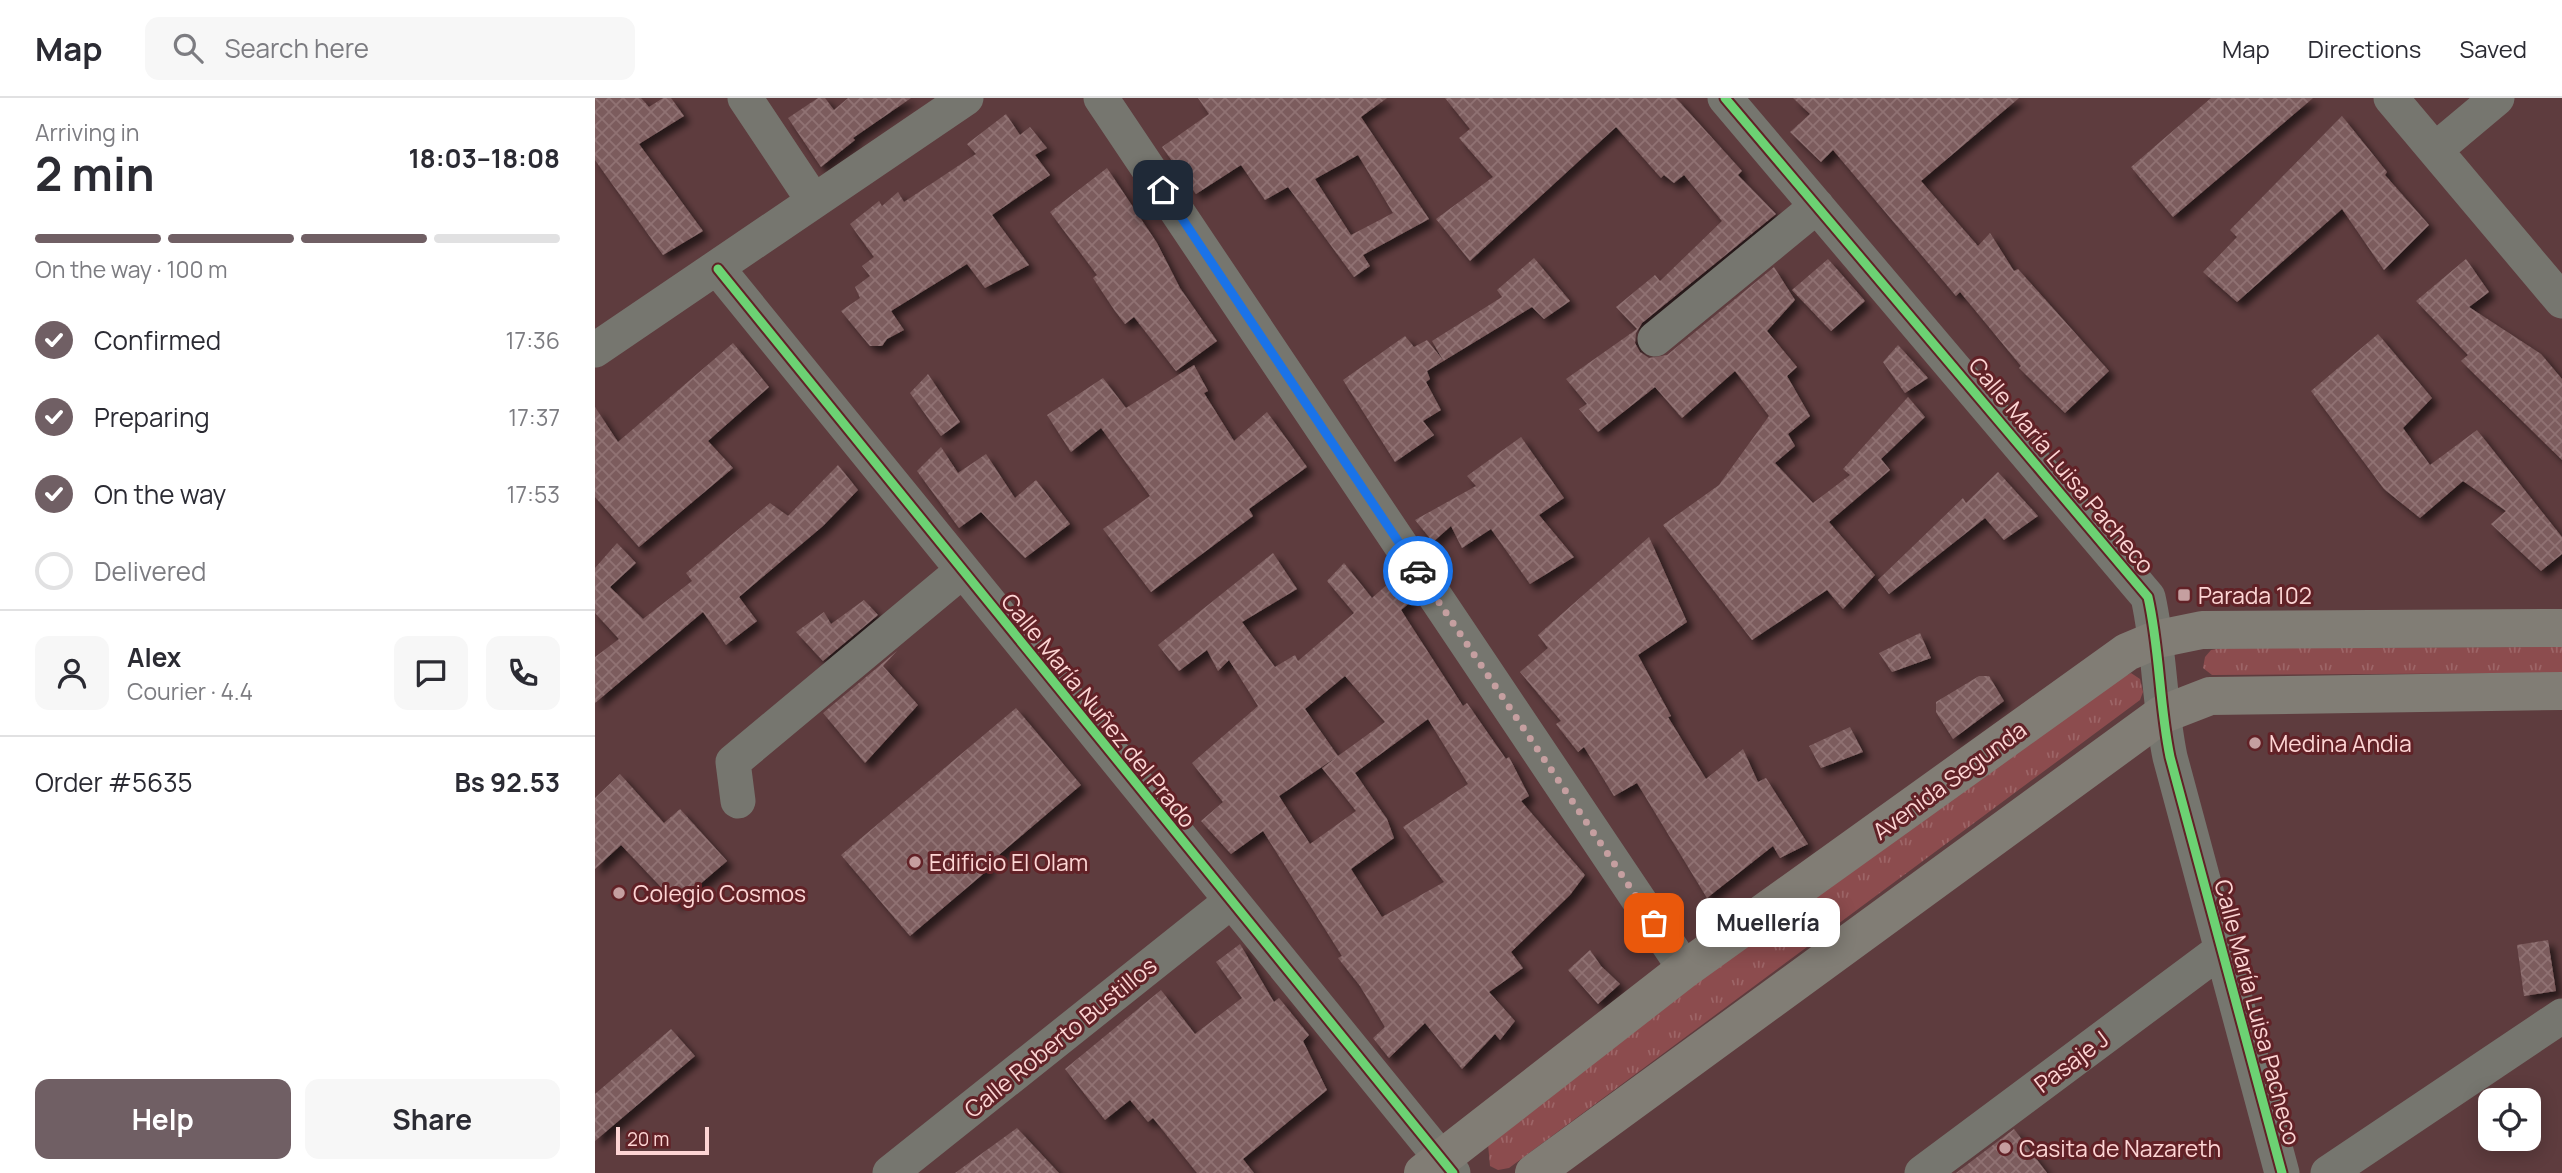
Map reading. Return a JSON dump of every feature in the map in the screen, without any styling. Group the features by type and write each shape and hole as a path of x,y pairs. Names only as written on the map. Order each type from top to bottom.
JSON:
{"main road":[{"name":"Avenida Segunda","path":"1439,1168 1685,969 2127,652 2158,639 2202,630 2562,628"},
{"path":"1534,1173 2161,715 2210,696 2562,691"}],"street":[{"path":"745,98 814,200"},
{"path":"595,350 966,98"},
{"path":"1101,98 1685,969"},
{"name":"Calle María Luisa Pacheco","path":"1725,98 2148,597 2158,639 2161,715 2282,1173"},
{"path":"2391,98 2562,301"},
{"path":"2435,150 2497,98"},
{"path":"1655,339 1817,206"},
{"name":"Calle María Nuñez del Prado","path":"717,269 1230,902 1439,1168"},
{"path":"738,802 733,762 962,570"},
{"name":"Calle Roberto Bustillos","path":"890,1173 1230,902"},
{"name":"Pasaje J","path":"1922,1173 2221,950"},
{"path":"2328,1173 2562,1016"}],"green space":[{"path":"2562,647 2562,673 2212,675 2203,668 2205,657 2211,650 2222,648"},
{"path":"2131,673 2140,679 2143,692 2140,700 1509,1168 1498,1170 1490,1166 1488,1144 1688,989"}],"building":[{"path":"595,98 641,98 649,107 663,98 671,98 684,116 639,144 703,231 663,255 595,160"},
{"path":"818,98 825,98 834,110 848,98 911,98 853,138 855,140 821,167 788,118"},
{"path":"1198,98 1387,98 1361,117 1429,219 1363,255 1370,266 1354,277 1288,187 1265,200 1241,165 1196,194 1162,147 1209,114","holes":["1358,155 1393,213 1351,235 1315,179"]},
{"path":"1445,98 1676,98 1742,171 1738,175 1776,214 1642,323 1636,333 1635,343 1640,352 1649,358 1667,355 1774,267 1795,300 1767,331 1797,367 1787,376 1810,416 1788,434 1795,446 1775,463 1813,503 1850,475 1843,469 1908,397 1925,417 1881,459 1890,470 1829,522 1875,575 1843,609 1827,590 1752,640 1663,525 1719,485 1769,416 1735,371 1682,418 1655,387 1598,432 1579,409 1587,404 1566,379 1637,329 1616,307 1655,275 1660,281 1722,221 1684,175 1674,183 1664,175 1661,178 1616,127 1470,261 1436,219 1493,177 1459,138 1470,129"},
{"path":"1793,98 2019,98 1921,181 1978,246 1990,233 2014,271 2018,269 2109,371 2065,413 2019,368 2021,366 1960,292 1956,296 1833,150 1821,162 1790,132 1810,114"},
{"path":"2211,98 2313,98 2173,217 2131,167"},
{"path":"1006,114 1020,135 1030,127 1047,148 1035,155 1050,175 992,215 1029,265 985,288 967,264 891,311 904,330 887,339 882,346 870,346 841,311 860,298 855,287 870,276 862,266 874,257 850,224 879,201 882,206 898,192 904,202 976,154 967,144"},
{"path":"2342,116 2387,172 2385,175 2429,225 2384,270 2342,209 2237,302 2203,272 2237,237 2230,230"},
{"path":"1107,168 1157,243 1180,288 1217,341 1176,371 1134,317 1125,324 1093,278 1097,275 1050,212"},
{"path":"1534,258 1570,301 1544,319 1532,307 1427,371 1430,379 1426,382 1441,410 1423,421 1434,435 1395,462 1343,380 1405,336 1414,347 1427,340 1443,360 1432,341 1502,297 1497,290"},
{"path":"1828,259 1865,301 1831,331 1792,290"},
{"path":"2466,259 2489,292 2469,307 2541,354 2562,379 2562,460 2461,361 2468,355 2416,301"},
{"path":"2378,334 2432,398 2403,428 2430,465 2477,430 2562,537 2562,554 2541,571 2491,524 2506,511 2463,481 2420,518 2384,489 2311,391"},
{"path":"733,343 769,387 708,441 733,468 639,547 595,497 595,407 618,442"},
{"path":"1898,345 1928,378 1905,393 1883,362"},
{"path":"1194,365 1208,391 1204,393 1234,441 1267,412 1307,467 1249,509 1253,516 1151,592 1103,529 1150,496 1101,428 1071,452 1047,415 1103,378 1126,408"},
{"path":"928,374 960,422 941,436 910,393"},
{"path":"1521,437 1564,498 1539,515 1574,557 1530,584 1491,529 1462,548 1451,526 1433,542 1415,520 1476,486 1467,476"},
{"path":"941,447 958,473 986,454 1015,498 1036,480 1070,524 1025,558 981,512 959,528 917,471"},
{"path":"838,465 858,490 823,526 739,597 757,621 726,645 703,612 595,703 595,657 619,639 595,613 595,568 617,543 636,563 610,587 643,619 692,581 686,573 770,503 788,516"},
{"path":"1998,472 2038,516 2004,540 1985,518 1889,594 1878,580 1963,498 1966,503"},
{"path":"1649,537 1687,622 1638,655 1671,716 1668,717 1706,779 1743,749 1758,782 1766,778 1808,844 1780,858 1773,846 1707,898 1637,783 1614,796 1584,747 1578,752 1556,724 1561,721 1520,672 1548,648 1538,635"},
{"path":"1273,553 1297,589 1242,622 1275,667 1295,655 1298,661 1354,613 1327,581 1344,563 1372,598 1397,576 1412,601 1401,610 1463,706 1467,703 1506,759 1509,757 1529,796 1521,801 1585,875 1570,895 1511,952 1523,968 1489,992 1515,1021 1500,1040 1495,1034 1462,1069 1425,1023 1389,1058 1373,1038 1385,1027 1360,986 1338,958 1342,956 1263,831 1231,854 1201,821 1223,802 1192,763 1258,706 1229,660 1218,671 1207,650 1179,671 1158,645","holes":["1345,676 1385,722 1338,756 1305,709","1428,719 1468,784 1403,827 1444,882 1382,917 1351,869 1394,838 1387,819 1355,773","1338,756 1322,768 1356,811 1310,844 1279,796"]},
{"path":"864,600 878,615 823,661 796,632 824,612 831,624"},
{"path":"1920,633 1931,658 1892,672 1879,653"},
{"path":"897,651 883,666 918,705 865,763 823,713"},
{"path":"1979,676 1989,676 2004,701 1953,739 1936,712 1936,702"},
{"path":"1016,708 1081,785 987,865 989,869 910,936 841,855"},
{"path":"1850,727 1863,752 1821,768 1809,746"},
{"path":"620,774 664,823 680,809 727,861 677,904 621,845 595,869 595,798"},
{"path":"2548,940 2556,991 2524,996 2517,945"},
{"path":"1240,944 1274,1002 1279,998 1309,1035 1303,1041 1327,1090 1243,1159 1254,1173 1197,1173 1153,1118 1148,1122 1130,1100 1105,1120 1065,1069 1161,990 1195,1034 1242,998 1216,962"},
{"path":"1590,950 1601,966 1620,984 1598,1004 1568,970"},
{"path":"671,1029 695,1056 595,1141 595,1094"},
{"path":"1017,1128 1059,1173 955,1173"},
{"name":"Casita de Nazareth","path":"2014,1129 2047,1173 1956,1173"}],"cycle path":[{"path":"1725,98 2148,597 2170,757 2282,1173"},
{"path":"718,269 1453,1173"}],"way so far":[{"path":"1418,571 1654,923"}],"place":[{"name":"Parada 102","path":"2184,595"},
{"name":"Medina Andia","path":"2255,743"},
{"name":"Edificio El Olam","path":"915,862"},
{"name":"Colegio Cosmos","path":"619,893"},
{"name":"Muellería","path":"1654,923"},
{"name":"Casita de Nazareth","path":"2005,1148"}],"route":[{"path":"1163,190 1418,571"}]}
